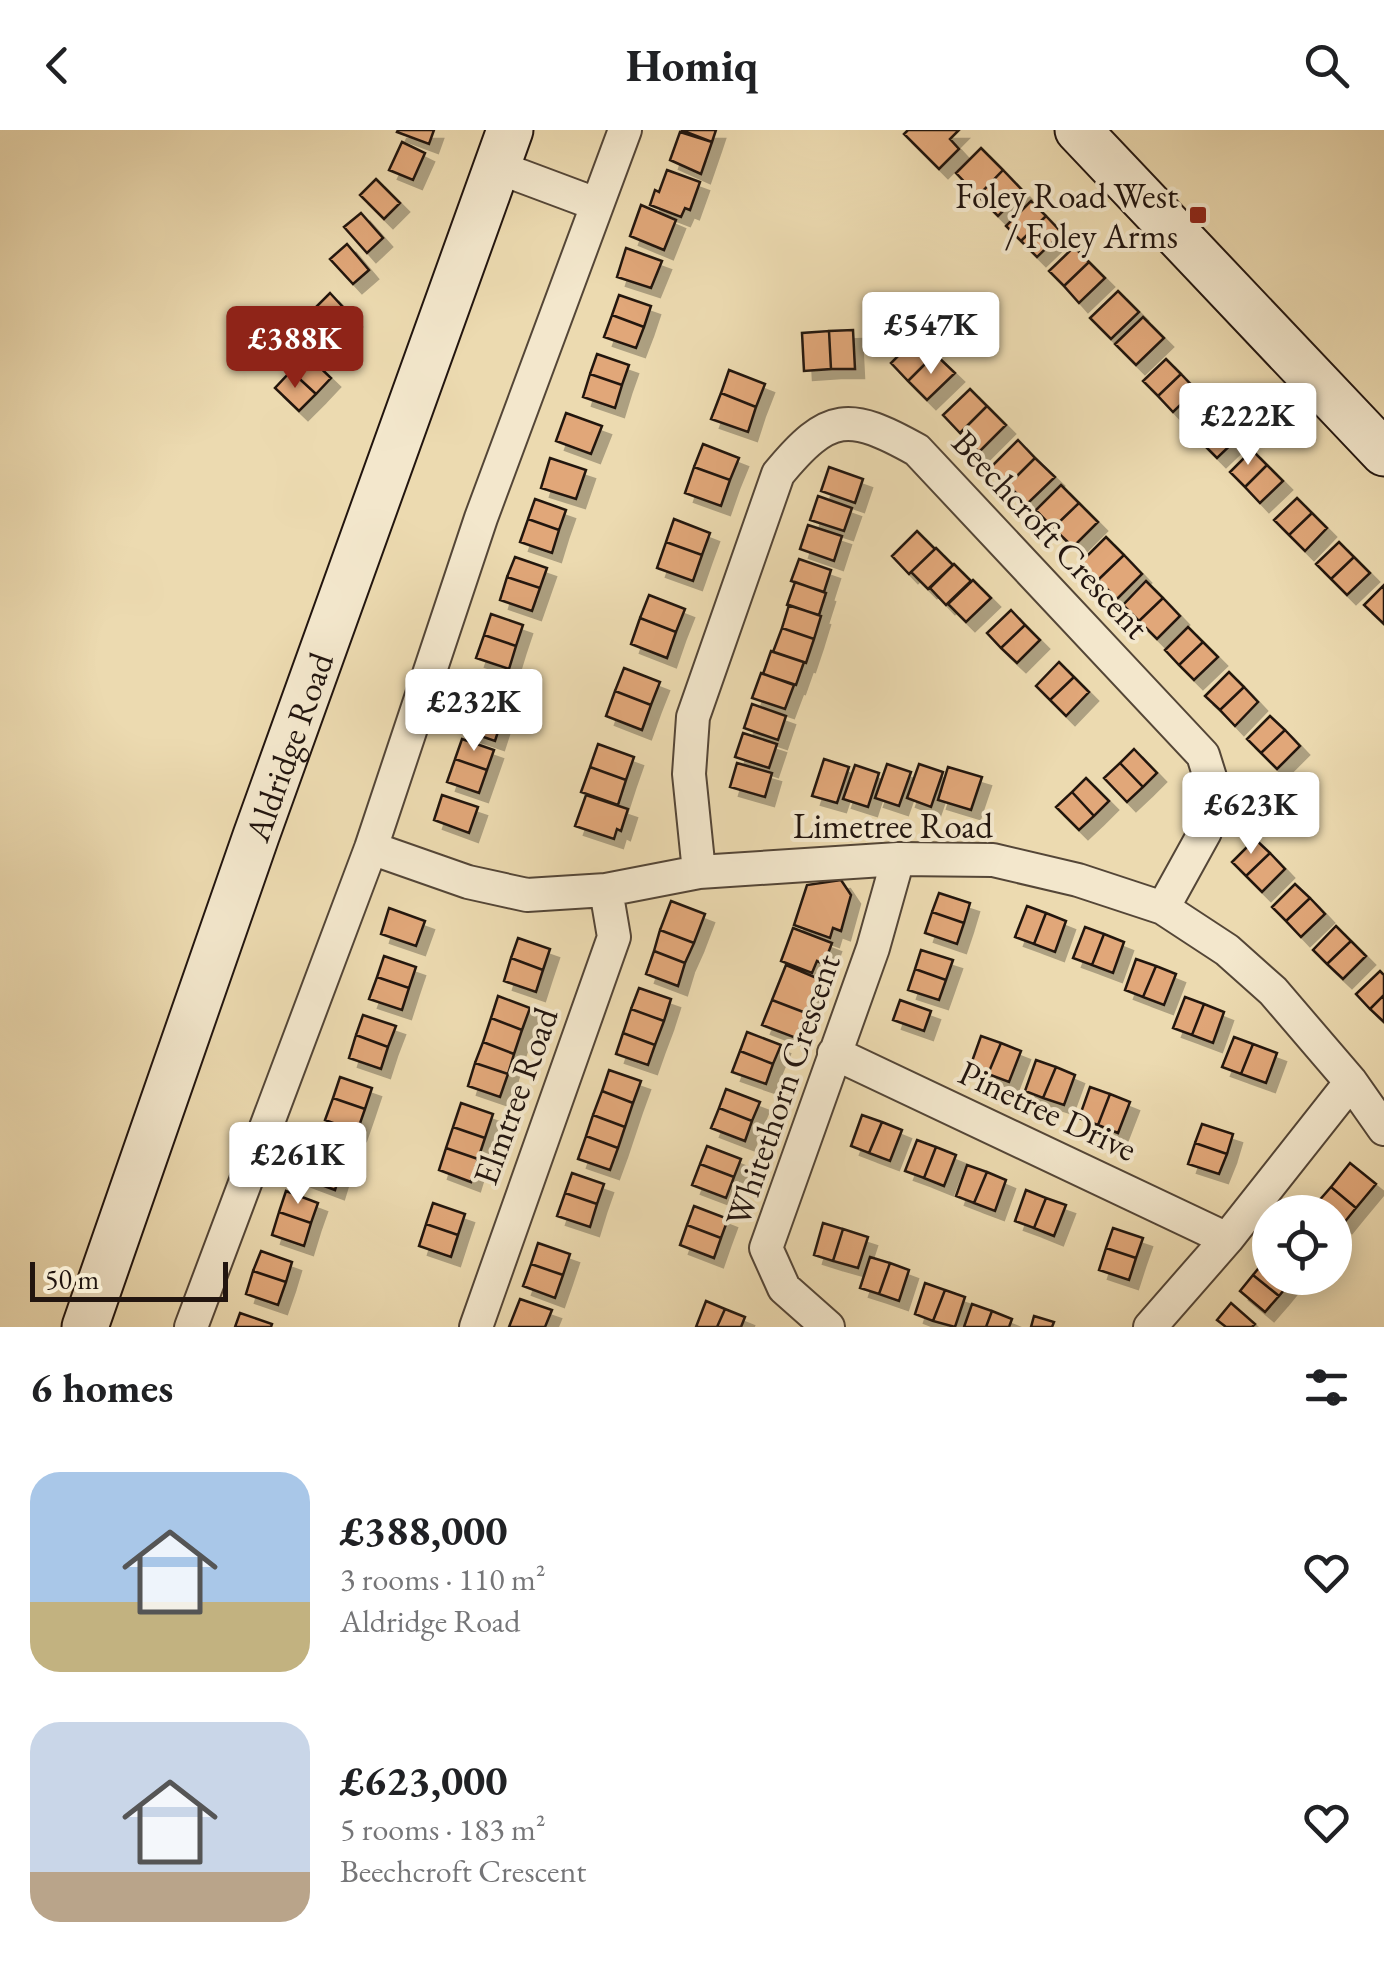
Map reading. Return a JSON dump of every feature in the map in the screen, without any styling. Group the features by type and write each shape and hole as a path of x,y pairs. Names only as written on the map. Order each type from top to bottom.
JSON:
{"street":[{"path":"192,1327 371,848 481,518 625,130"},
{"path":"1078,130 1384,453"},
{"name":"Aldridge Road","path":"85,1327 503,148 596,204"},
{"name":"Beechcroft Crescent","path":"699,872 689,774 693,718 778,474 805,441 838,424 874,426 917,450 1202,755 1214,790 1206,832 1163,908"},
{"name":"Limetree Road","path":"371,848 468,882 527,895 606,890 699,872 898,859 994,860 1078,880 1163,908 1227,950 1273,991 1351,1082 1384,1129"},
{"name":"Whitethorn Crescent","path":"828,1327 784,1288 766,1248 873,948 898,859"},
{"name":"Elmtree Road","path":"476,1327 614,937 606,890"},
{"name":"Pinetree Drive","path":"834,1054 1227,1239"},
{"path":"1150,1327 1227,1239 1351,1082"}],"building":[{"path":"398,130 434,130 429,144"},
{"path":"681,130 716,130 712,142"},
{"path":"908,130 959,130 950,139 959,149 939,169 904,134"},
{"path":"680,132 712,142 701,174 670,160"},
{"path":"402,142 425,153 413,180 389,170"},
{"path":"981,148 1003,170 978,196 956,173"},
{"path":"667,170 700,182 690,210 685,208 681,217 650,205"},
{"path":"1003,170 1023,191 998,216 978,196"},
{"path":"376,179 400,203 384,219 360,195"},
{"path":"1031,201 1046,216 1021,241 1006,226"},
{"path":"641,205 676,220 664,250 630,236"},
{"path":"361,213 383,238 367,253 344,227"},
{"path":"1046,216 1062,233 1037,257 1021,241"},
{"path":"347,244 369,270 353,284 330,259"},
{"path":"1074,247 1089,262 1064,286 1049,271"},
{"path":"626,248 662,261 651,288 617,277"},
{"path":"1089,262 1105,278 1079,303 1064,286"},
{"path":"1118,291 1139,312 1111,339 1090,318"},
{"path":"330,293 353,318 335,335 312,311"},
{"path":"619,295 651,306 644,327 612,315"},
{"path":"312,311 335,335 314,356 290,331"},
{"path":"612,315 644,327 636,348 604,337"},
{"path":"1143,317 1164,338 1136,365 1115,344"},
{"path":"853,330 855,369 831,369 829,331"},
{"path":"829,331 831,369 804,371 802,333"},
{"path":"918,336 935,354 908,381 891,363"},
{"path":"597,354 629,365 622,385 590,374"},
{"path":"935,354 955,373 927,400 908,381"},
{"path":"307,355 331,378 316,394 291,371"},
{"path":"1166,359 1181,374 1158,396 1143,381"},
{"path":"729,370 765,384 756,407 721,393"},
{"path":"291,371 316,394 299,411 275,388"},
{"path":"590,374 622,385 615,408 583,397"},
{"path":"1181,374 1196,390 1173,412 1158,396"},
{"path":"970,389 987,406 960,433 943,415"},
{"path":"721,393 756,407 748,432 711,419"},
{"path":"1209,404 1224,420 1201,442 1187,427"},
{"path":"987,406 1006,425 979,452 960,433"},
{"path":"566,413 602,426 591,454 556,441"},
{"path":"1224,420 1240,436 1217,458 1201,442"},
{"path":"1018,440 1035,458 1008,485 991,467"},
{"path":"703,444 739,458 730,480 694,467"},
{"path":"1252,450 1267,465 1245,487 1230,472"},
{"path":"550,458 586,470 576,499 541,488"},
{"path":"1035,458 1055,477 1027,504 1008,485"},
{"path":"1267,465 1283,481 1260,503 1245,487"},
{"path":"694,467 730,480 721,506 685,493"},
{"path":"829,467 863,479 855,503 821,491"},
{"path":"1061,485 1079,503 1053,528 1036,510"},
{"path":"818,496 852,508 844,531 810,520"},
{"path":"1297,498 1312,513 1289,535 1274,520"},
{"path":"535,499 566,510 559,530 528,519"},
{"path":"1079,503 1098,522 1073,547 1053,528"},
{"path":"1312,513 1327,528 1305,551 1289,535"},
{"path":"528,519 559,530 552,553 520,542"},
{"path":"674,519 710,533 702,555 666,542"},
{"path":"808,525 842,536 834,561 800,549"},
{"path":"917,531 935,549 909,574 892,556"},
{"path":"1106,537 1124,555 1098,580 1081,562"},
{"path":"666,542 702,555 693,581 657,568"},
{"path":"1339,542 1354,557 1331,579 1316,564"},
{"path":"936,548 953,565 928,589 911,572"},
{"path":"1124,555 1142,574 1117,599 1098,580"},
{"path":"515,557 547,568 540,588 507,577"},
{"path":"1354,557 1370,573 1347,595 1331,579"},
{"path":"799,559 831,570 824,592 791,581"},
{"path":"954,564 971,581 946,605 930,588"},
{"path":"507,577 540,588 532,611 500,600"},
{"path":"973,580 991,598 966,622 948,604"},
{"path":"1146,581 1163,598 1139,621 1123,605"},
{"path":"795,582 826,593 819,615 787,605"},
{"path":"1384,585 1384,624 1364,605"},
{"path":"649,595 685,609 676,632 640,618"},
{"path":"1163,598 1180,616 1157,639 1139,621"},
{"path":"789,605 821,616 814,639 782,628"},
{"path":"1011,610 1025,625 1001,648 987,633"},
{"path":"491,614 523,625 516,646 484,635"},
{"path":"640,618 676,632 667,658 631,644"},
{"path":"1025,625 1040,640 1017,663 1001,648"},
{"path":"1188,627 1203,642 1179,665 1165,650"},
{"path":"782,628 814,639 806,663 773,652"},
{"path":"484,635 516,646 509,669 476,658"},
{"path":"1203,642 1218,657 1194,680 1179,665"},
{"path":"771,651 804,662 796,685 763,674"},
{"path":"1059,662 1074,677 1050,700 1036,686"},
{"path":"624,668 660,682 651,705 615,691"},
{"path":"1229,672 1244,687 1220,710 1205,696"},
{"path":"761,673 794,685 785,709 752,698"},
{"path":"1074,677 1089,692 1066,716 1050,700"},
{"path":"480,679 512,690 505,710 473,699"},
{"path":"1244,687 1258,702 1235,726 1220,710"},
{"path":"615,691 651,705 642,730 606,716"},
{"path":"473,699 505,710 495,741 463,730"},
{"path":"752,704 786,716 778,740 744,728"},
{"path":"1270,716 1285,730 1261,753 1247,739"},
{"path":"1285,730 1300,746 1277,769 1261,753"},
{"path":"743,733 777,744 769,768 735,757"},
{"path":"462,739 494,750 487,770 455,759"},
{"path":"598,744 634,757 626,780 590,767"},
{"path":"1134,749 1157,773 1143,787 1120,763"},
{"path":"455,759 487,770 479,793 447,782"},
{"path":"824,759 849,767 837,803 812,796"},
{"path":"737,763 772,773 765,797 730,787"},
{"path":"1120,763 1143,787 1127,802 1104,778"},
{"path":"887,764 911,772 899,806 875,798"},
{"path":"919,764 943,772 931,807 907,798"},
{"path":"855,765 879,773 868,807 843,799"},
{"path":"590,767 626,780 618,805 581,792"},
{"path":"948,767 982,777 971,810 938,800"},
{"path":"1086,778 1109,801 1094,816 1072,792"},
{"path":"1072,792 1094,816 1079,830 1056,807"},
{"path":"442,795 478,807 469,833 434,820"},
{"path":"586,795 628,809 614,839 575,826"},
{"path":"1255,839 1270,853 1246,876 1232,862"},
{"path":"1270,853 1285,869 1262,892 1246,876"},
{"path":"841,880 851,895 841,931 833,928 830,938 794,925 807,885"},
{"path":"1295,884 1310,898 1286,921 1272,907"},
{"path":"939,893 970,903 964,923 932,912"},
{"path":"1310,898 1325,914 1301,937 1286,921"},
{"path":"671,901 705,914 694,943 660,930"},
{"path":"1027,906 1046,913 1034,944 1015,937"},
{"path":"389,908 425,921 416,946 381,934"},
{"path":"932,912 964,923 957,944 925,933"},
{"path":"1046,913 1066,921 1055,952 1034,944"},
{"path":"1336,926 1351,941 1327,964 1313,950"},
{"path":"1085,927 1104,934 1092,965 1073,958"},
{"path":"793,928 832,943 824,964 817,961 812,973 781,961"},
{"path":"660,930 694,943 685,963 654,951"},
{"path":"1104,934 1124,942 1113,973 1092,965"},
{"path":"518,938 550,949 543,970 511,958"},
{"path":"1351,941 1366,956 1343,979 1327,964"},
{"path":"921,950 953,960 946,980 915,969"},
{"path":"654,951 685,963 678,986 646,974"},
{"path":"384,956 416,967 409,988 377,977"},
{"path":"511,958 543,970 536,992 504,981"},
{"path":"1136,959 1156,966 1143,997 1125,990"},
{"path":"786,965 819,979 806,1013 772,1000"},
{"path":"1156,966 1176,974 1164,1005 1143,997"},
{"path":"915,969 946,980 939,1000 908,990"},
{"path":"1380,971 1384,975 1384,995 1370,1009 1356,994"},
{"path":"377,977 409,988 402,1010 369,999"},
{"path":"639,988 671,999 664,1021 631,1009"},
{"path":"1384,995 1384,1022 1370,1009"},
{"path":"498,996 530,1008 522,1030 491,1018"},
{"path":"1185,997 1204,1004 1192,1035 1173,1028"},
{"path":"772,1000 806,1013 796,1038 762,1025"},
{"path":"900,1000 931,1011 924,1031 893,1020"},
{"path":"1204,1004 1224,1012 1213,1043 1192,1035"},
{"path":"631,1009 664,1021 655,1045 623,1033"},
{"path":"363,1015 396,1026 388,1047 356,1035"},
{"path":"491,1018 522,1030 514,1054 483,1042"},
{"path":"747,1032 781,1045 773,1064 740,1051"},
{"path":"623,1033 655,1045 648,1065 616,1054"},
{"path":"356,1035 388,1047 381,1069 349,1058"},
{"path":"981,1036 1001,1043 988,1074 970,1067"},
{"path":"1234,1037 1253,1044 1241,1074 1222,1067"},
{"path":"483,1042 514,1054 508,1074 475,1063"},
{"path":"1001,1043 1021,1051 1009,1082 988,1074"},
{"path":"1253,1044 1277,1053 1266,1083 1241,1074"},
{"path":"740,1051 773,1064 766,1084 732,1072"},
{"path":"1036,1060 1056,1067 1043,1098 1025,1091"},
{"path":"475,1063 508,1074 500,1097 468,1086"},
{"path":"1056,1067 1075,1075 1064,1105 1043,1098"},
{"path":"609,1070 641,1081 633,1103 602,1091"},
{"path":"340,1077 372,1088 365,1109 333,1098"},
{"path":"1090,1087 1110,1094 1098,1125 1079,1118"},
{"path":"726,1089 760,1102 752,1121 719,1108"},
{"path":"602,1091 633,1103 625,1127 593,1115"},
{"path":"1110,1094 1130,1102 1118,1133 1098,1125"},
{"path":"333,1098 365,1109 357,1132 325,1120"},
{"path":"461,1103 493,1114 485,1138 453,1127"},
{"path":"719,1108 752,1121 745,1141 711,1128"},
{"path":"593,1115 625,1127 618,1148 586,1136"},
{"path":"862,1115 882,1122 869,1153 851,1146"},
{"path":"882,1122 902,1130 890,1161 869,1153"},
{"path":"1202,1124 1233,1134 1227,1154 1195,1143"},
{"path":"453,1127 485,1138 478,1159 446,1148"},
{"path":"317,1136 349,1146 342,1167 310,1156"},
{"path":"586,1136 618,1148 610,1170 578,1159"},
{"path":"917,1140 936,1147 924,1178 905,1171"},
{"path":"1195,1143 1227,1154 1219,1174 1188,1164"},
{"path":"707,1146 741,1159 734,1177 700,1164"},
{"path":"936,1147 956,1155 944,1186 924,1178"},
{"path":"446,1148 478,1159 471,1182 439,1170"},
{"path":"310,1156 342,1167 335,1190 303,1178"},
{"path":"1350,1163 1376,1184 1356,1208 1352,1195 1341,1195 1331,1187"},
{"path":"700,1164 734,1177 726,1198 692,1185"},
{"path":"967,1165 987,1172 974,1203 956,1196"},
{"path":"987,1172 1006,1180 995,1211 974,1203"},
{"path":"572,1173 604,1184 597,1204 565,1193"},
{"path":"1331,1187 1341,1195 1324,1195"},
{"path":"1026,1190 1046,1198 1034,1228 1015,1221"},
{"path":"286,1191 318,1203 311,1223 279,1212"},
{"path":"565,1193 597,1204 590,1227 557,1216"},
{"path":"1046,1198 1066,1205 1054,1236 1034,1228"},
{"path":"433,1203 465,1214 458,1235 426,1224"},
{"path":"694,1206 728,1219 721,1238 687,1225"},
{"path":"279,1212 311,1223 304,1246 272,1235"},
{"path":"823,1223 843,1229 833,1261 814,1255"},
{"path":"426,1224 458,1235 451,1257 419,1246"},
{"path":"687,1225 721,1238 714,1258 680,1245"},
{"path":"1113,1228 1143,1238 1136,1258 1106,1248"},
{"path":"843,1229 868,1237 858,1268 833,1261"},
{"path":"538,1243 570,1254 563,1275 531,1264"},
{"path":"1106,1248 1136,1258 1129,1280 1099,1270"},
{"path":"261,1251 292,1262 286,1282 253,1271"},
{"path":"870,1257 890,1263 879,1294 860,1288"},
{"path":"890,1263 909,1270 899,1301 879,1294"},
{"path":"531,1264 563,1275 555,1298 523,1286"},
{"path":"253,1271 286,1282 278,1305 246,1294"},
{"path":"1252,1276 1252,1295 1279,1296 1265,1312 1240,1291"},
{"path":"925,1283 945,1290 933,1321 915,1314"},
{"path":"945,1290 965,1297 955,1327 933,1321"},
{"path":"520,1299 552,1310 545,1327 509,1327"},
{"path":"706,1301 725,1309 717,1327 696,1327"},
{"path":"1231,1303 1255,1324 1252,1327 1226,1327 1217,1320"},
{"path":"972,1304 992,1311 986,1327 964,1327"},
{"path":"725,1309 745,1317 741,1327 717,1327"},
{"path":"992,1311 1012,1319 1009,1327 986,1327"},
{"path":"240,1313 272,1324 271,1327 235,1327"},
{"path":"1034,1316 1054,1322 1052,1327 1031,1327"}],"place":[{"name":"Foley Road West / Foley Arms","path":"1198,215"}]}
